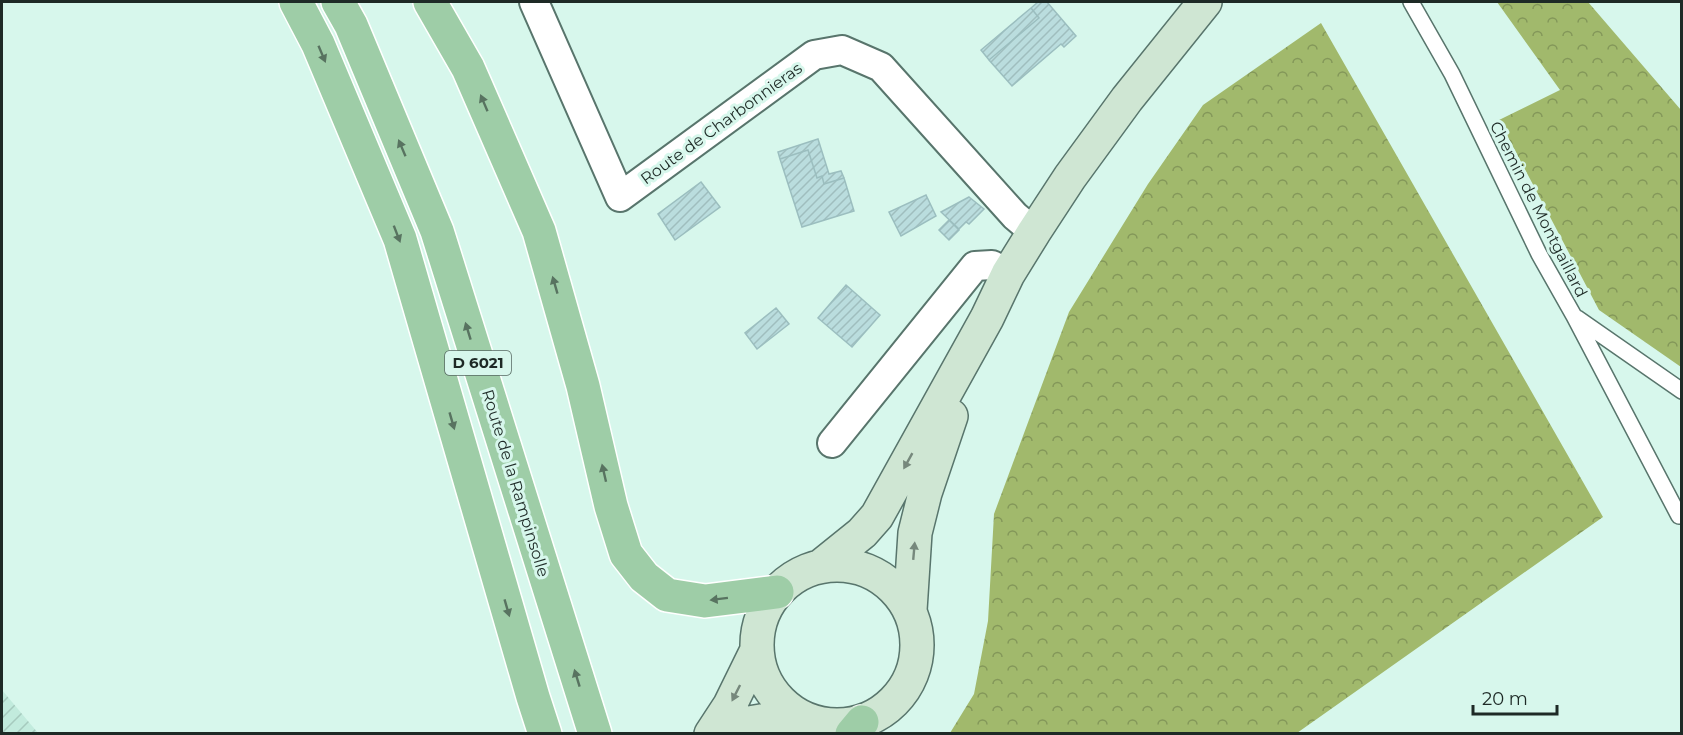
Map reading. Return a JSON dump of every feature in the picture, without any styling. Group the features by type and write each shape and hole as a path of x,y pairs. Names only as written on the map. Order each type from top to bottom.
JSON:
{"main road":[{"name":"D 6021","path":"296,2 318,44 400,239 544,734"},
{"name":"Route de la Rampinsolle","path":"338,2 351,25 437,231 594,734"},
{"path":"430,2 468,68 539,231 584,386 611,506 626,554 644,577 668,595 705,601 777,592"},
{"path":"987,318 924,493 915,533 910,610 917,636 916,664 905,689 886,709 857,728 818,723 797,715 777,698 763,676 757,650 759,629 765,609 777,592 797,576 821,566 861,533 877,516 987,318 1008,274 1034,232 1070,177 1127,99 1205,2"},
{"path":"821,566 848,566 873,573 895,588 910,610"},
{"path":"711,734 730,705 757,650"},
{"path":"728,734 749,723 797,715"}],"street":[{"name":"Route de Charbonnieras","path":"534,2 620,197 814,55 842,51 881,67 1015,216 1034,232"},
{"path":"832,443 975,266 992,266 1008,274"}],"lane":[{"name":"Chemin de Montgaillard","path":"1411,2 1452,74 1539,254 1574,316 1682,391"},
{"path":"1574,316 1678,516"}],"shaded area":[{"path":"2,690 38,733 2,733"}],"green space":[{"path":"1497,2 1588,2 1681,110 1681,367 1599,310 1499,120 1560,90"},
{"path":"1321,23 1603,517 1297,733 950,733 974,694 988,621 994,514 1069,312 1148,184 1203,105"}],"building":[{"path":"1038,2 1047,2 1076,36 1064,47 1061,44 1012,86 989,60 1039,18 1031,8"},
{"path":"1031,8 1039,18 989,60 981,50"},
{"path":"818,139 829,174 841,171 844,178 824,184 822,176 817,178 808,150 780,159 778,152"},
{"path":"808,150 817,178 822,176 824,184 844,178 854,211 802,227 780,159"},
{"path":"701,182 720,207 675,240 658,214"},
{"path":"926,195 936,216 901,236 889,212"},
{"path":"969,197 984,209 969,224 966,222 959,229 941,212"},
{"path":"949,220 959,230 949,240 939,230"},
{"path":"846,285 880,315 852,347 818,318"},
{"path":"776,308 789,324 757,349 745,333"}]}
